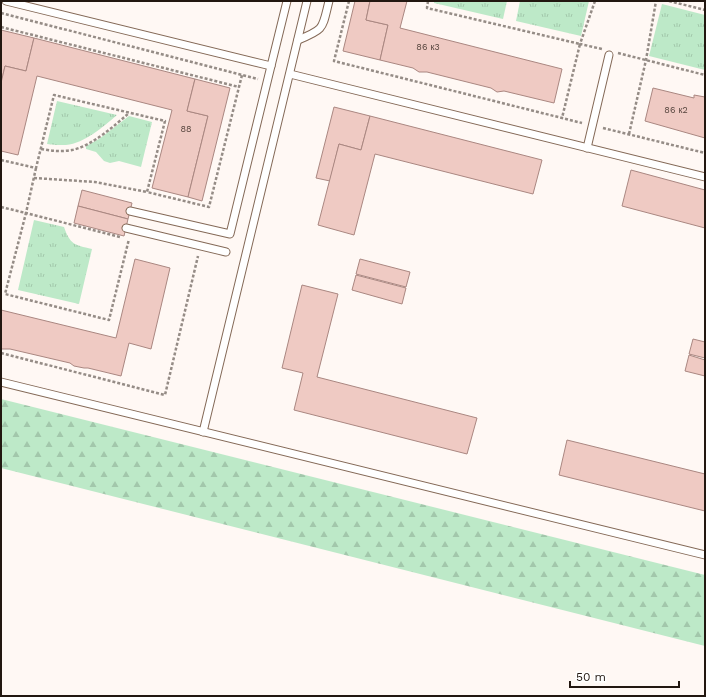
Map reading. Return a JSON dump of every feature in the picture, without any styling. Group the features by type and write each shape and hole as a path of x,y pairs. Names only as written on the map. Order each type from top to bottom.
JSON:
{"lane":[{"path":"6,1 271,66"},
{"path":"130,211 230,234 287,1"},
{"path":"203,432 307,1"},
{"path":"298,40 317,32 323,25 329,1"},
{"path":"587,148 613,54"},
{"path":"290,74 705,177"},
{"path":"126,228 226,252"},
{"path":"1,382 705,555"}],"path":[{"path":"349,1 334,61 705,153"},
{"path":"428,1 427,8 602,49"},
{"path":"562,118 580,44 595,1"},
{"path":"629,134 646,60 656,1"},
{"path":"669,1 705,10"},
{"path":"1,13 267,81"},
{"path":"1,27 239,87"},
{"path":"613,54 646,60 705,75"},
{"path":"34,178 95,182 147,192 209,207 242,75"},
{"path":"1,207 26,213 129,239 109,320 5,294 26,213 54,95 165,121 147,192"},
{"path":"41,150 58,151 74,149 88,143 102,134 129,113"},
{"path":"1,160 36,168"},
{"path":"1,353 165,394 198,256"}],"green space":[{"path":"434,1 507,1 503,19 434,3"},
{"path":"520,1 589,1 581,36 516,21"},
{"path":"662,4 705,15 705,70 649,56"},
{"path":"57,101 117,115 87,138 73,144 47,144"},
{"path":"129,116 152,122 141,167 119,161 110,163 104,161 96,152 86,149 86,146 99,139"},
{"path":"34,220 64,227 68,237 74,243 92,249 79,304 18,290"},
{"path":"1,399 705,575 705,646 1,468"}],"building":[{"path":"355,1 370,1 366,20 388,25 380,60 343,51"},
{"path":"370,1 407,1 400,28 562,69 554,103 504,91 497,92 491,88 427,72 419,72 413,68 380,60 388,25 366,20"},
{"path":"1,30 34,38 26,71 5,66 1,83"},
{"path":"34,38 195,79 187,111 208,116 188,197 152,188 172,110 37,76 18,155 1,151 1,83 5,66 26,71"},
{"path":"195,79 230,88 202,201 188,197 208,116 187,111"},
{"path":"653,88 694,98 694,95 705,97 705,138 645,121"},
{"path":"334,107 370,116 361,150 339,144 330,181 316,178"},
{"path":"370,116 542,160 533,194 375,154 354,235 318,225 339,144 361,150"},
{"path":"631,170 705,190 705,228 622,206"},
{"path":"82,190 132,203 128,219 78,206"},
{"path":"78,206 128,219 124,236 74,223"},
{"path":"135,259 170,268 151,349 129,343 121,376 74,366 70,363 10,349 1,349 1,310 116,338"},
{"path":"360,259 410,272 406,287 356,274"},
{"path":"356,275 406,288 402,304 352,290"},
{"path":"302,285 338,294 317,377 477,418 467,454 294,410 303,373 282,368"},
{"path":"693,339 705,342 705,358 689,354"},
{"path":"689,355 705,360 705,376 685,371"},
{"path":"567,440 705,474 705,511 559,475"}]}
